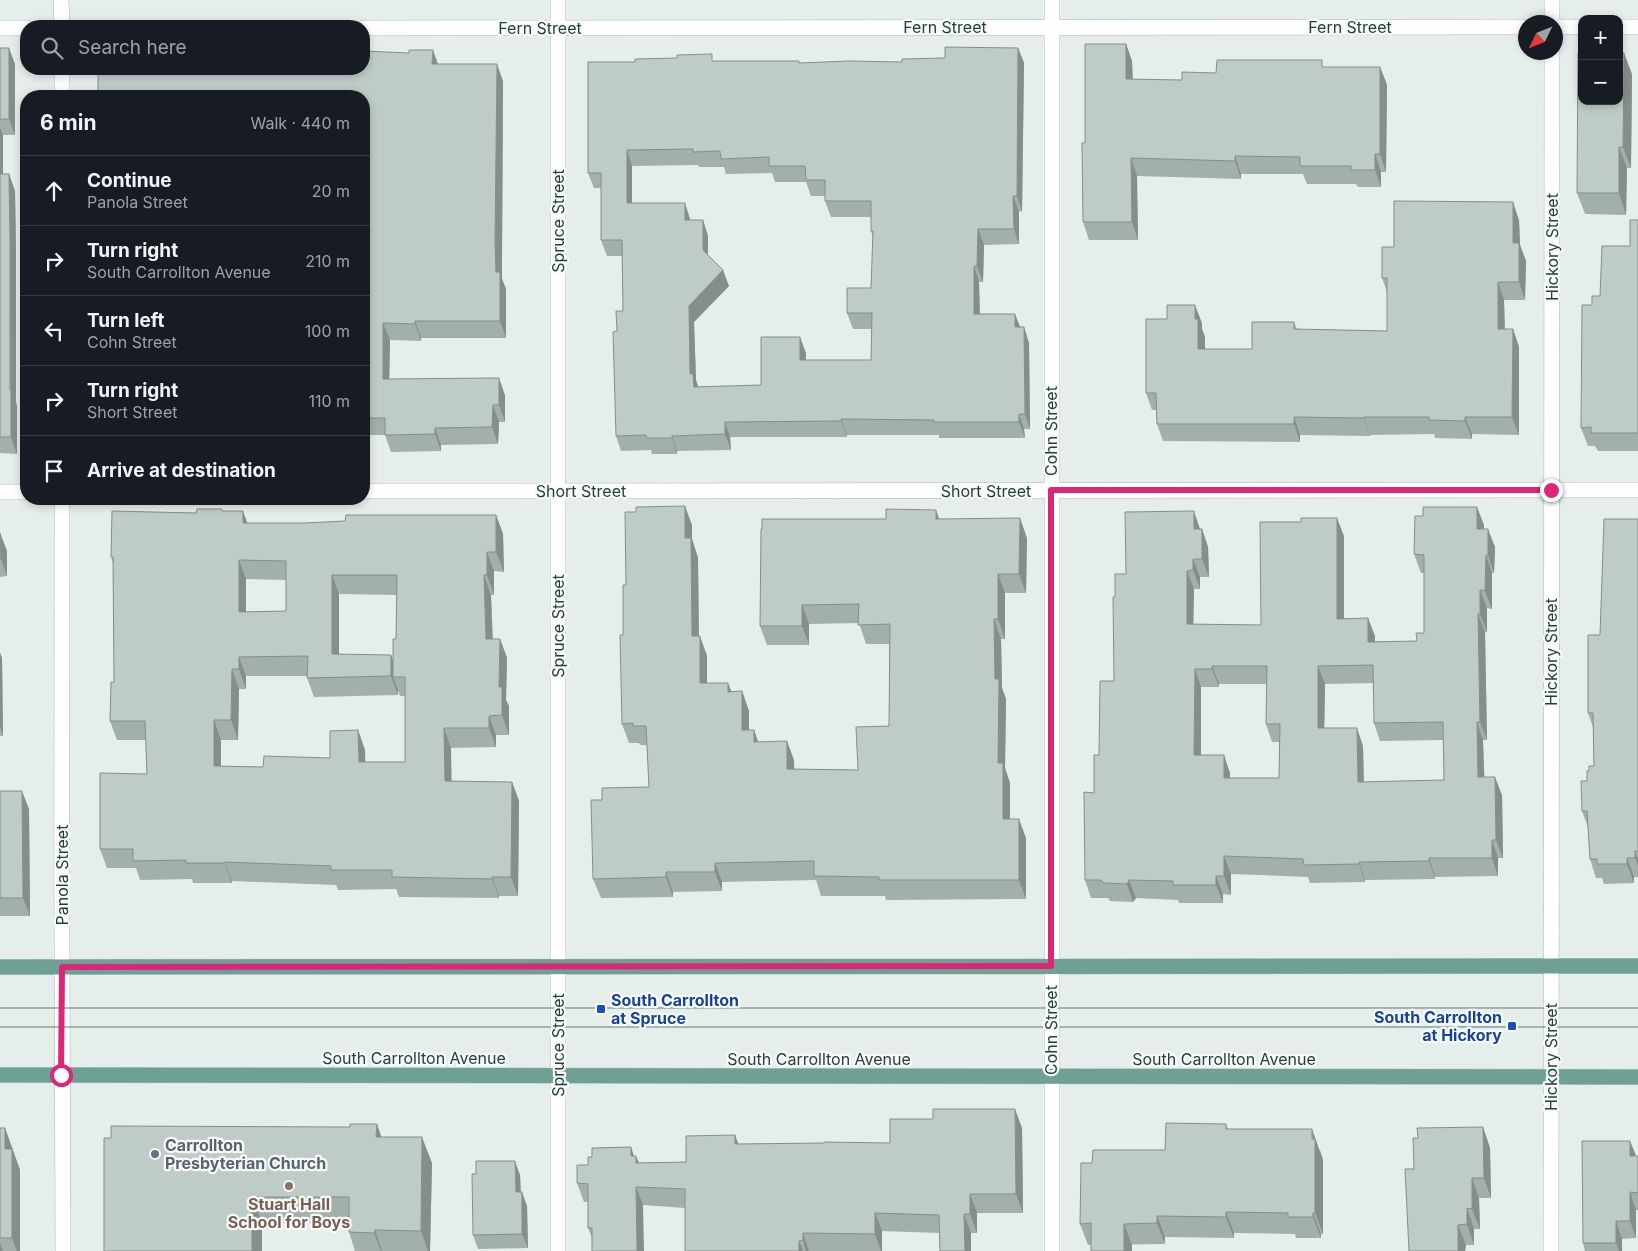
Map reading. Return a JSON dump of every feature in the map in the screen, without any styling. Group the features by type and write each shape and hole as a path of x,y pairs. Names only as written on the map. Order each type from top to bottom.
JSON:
{"main road":[{"path":"0,968 1638,966"},
{"name":"South Carrollton Avenue","path":"0,1075 1638,1077"}],"street":[{"path":"62,0 62,20"},
{"name":"Spruce Street","path":"558,0 558,1251"},
{"name":"Cohn Street","path":"1052,0 1052,1251"},
{"path":"1552,0 1552,15"},
{"name":"Fern Street","path":"370,28 1518,27"},
{"path":"1563,27 1578,27"},
{"path":"1623,27 1638,27"},
{"path":"0,28 20,28"},
{"name":"Hickory Street","path":"1551,1251 1552,60"},
{"path":"62,75 62,90"},
{"name":"Short Street","path":"370,491 1638,490"},
{"path":"0,492 20,492"},
{"name":"Panola Street","path":"62,505 61,1075 63,1251"}],"building":[{"path":"1085,44 1126,44 1126,79 1182,80 1182,72 1216,73 1217,60 1322,60 1322,67 1380,67 1380,154 1375,154 1375,170 1351,170 1351,166 1300,166 1300,157 1235,156 1235,161 1131,158 1132,222 1083,222 1082,143 1085,143"},
{"path":"945,47 1018,48 1017,196 1013,196 1014,229 978,229 977,266 974,266 974,314 1015,314 1015,327 1024,327 1025,414 1019,414 1019,422 841,419 841,421 725,422 725,434 672,436 672,438 647,438 646,435 616,436 613,332 617,331 616,311 623,311 622,240 601,240 601,173 588,173 588,62 635,62 635,59 677,58 677,55 712,54 712,61 799,61 799,63 848,61 902,62 902,59 945,58","holes":["693,149 693,152 720,151 721,159 769,157 769,166 805,166 806,180 825,180 825,201 871,201 871,231 873,231 871,288 847,288 847,313 872,313 871,360 800,360 800,337 761,337 761,385 694,387 693,374 690,374 689,306 723,270 703,250 703,220 685,220 685,203 627,203 627,150"]},
{"path":"0,48 9,48 9,119 0,119"},
{"path":"409,50 433,50 432,64 497,64 495,241 496,272 500,272 500,321 415,321 415,324 383,323 383,379 499,378 499,405 493,405 492,427 435,428 435,434 385,435 385,418 370,418 370,90 98,90 98,75 370,75 370,51 409,53"},
{"path":"1578,53 1578,105 1623,105 1624,53 1623,147 1619,147 1619,193 1577,193"},
{"path":"0,174 9,174 11,437 0,437"},
{"path":"1394,201 1513,202 1513,243 1519,243 1519,282 1498,282 1498,329 1513,329 1512,417 1465,417 1465,421 1429,420 1429,417 1294,417 1294,424 1157,424 1156,393 1146,393 1146,319 1167,319 1167,305 1195,305 1195,319 1198,319 1198,349 1252,349 1252,322 1294,322 1294,329 1387,331 1387,278 1382,278 1382,247 1394,247"},
{"path":"1630,220 1638,220 1638,433 1591,433 1591,427 1581,428 1582,305 1592,305 1592,296 1600,296 1602,246 1630,246"},
{"path":"685,506 685,538 691,538 692,636 700,636 700,683 728,683 728,692 742,691 742,730 754,730 754,742 787,741 787,769 858,770 856,727 889,726 890,624 858,625 859,604 802,605 802,626 760,626 762,519 886,519 886,509 936,510 936,519 1020,518 1019,574 998,574 998,619 994,619 995,679 999,679 998,763 1003,763 1003,819 1019,819 1019,880 879,880 879,877 814,876 814,861 715,863 715,872 666,872 666,877 593,879 591,800 602,800 602,788 649,787 646,726 633,726 633,723 622,724 620,635 623,635 623,585 626,585 625,512 636,512 636,507"},
{"path":"1423,507 1477,507 1477,529 1488,529 1485,591 1480,590 1480,614 1478,614 1480,722 1477,722 1478,777 1495,777 1496,840 1492,840 1492,858 1429,858 1429,861 1304,865 1303,859 1224,856 1224,876 1216,876 1216,885 1173,885 1173,881 1129,880 1127,884 1104,883 1101,880 1085,880 1084,792 1094,793 1094,755 1099,755 1100,681 1114,681 1113,597 1115,597 1115,574 1126,574 1125,512 1194,511 1194,529 1202,529 1202,559 1193,559 1193,570 1187,571 1187,624 1261,625 1260,522 1301,522 1301,518 1337,518 1337,619 1368,618 1368,642 1417,641 1416,633 1424,633 1424,555 1414,554 1415,516 1423,516","holes":["1373,665 1374,723 1443,722 1444,780 1358,782 1357,728 1318,728 1318,666","1212,666 1267,666 1266,724 1280,724 1279,778 1224,778 1224,755 1194,755 1195,669 1212,669"]},
{"path":"197,509 243,511 243,523 345,521 346,515 496,515 496,552 487,552 487,575 484,575 486,639 500,639 499,687 502,687 502,715 489,716 489,728 444,728 445,781 512,782 511,877 492,877 492,879 392,877 392,870 331,870 331,866 225,862 186,863 186,860 133,861 133,849 100,849 100,773 147,774 145,721 110,721 111,682 114,682 113,557 111,557 112,511 196,513","holes":["239,560 286,561 286,611 239,612","332,575 397,575 396,639 393,639 393,677 405,677 405,762 359,762 358,730 330,731 330,758 264,756 263,767 214,766 214,720 231,720 232,669 239,669 239,657 308,656 307,678 391,676 391,655 332,654"]},
{"path":"1604,519 1638,519 1638,851 1635,851 1635,858 1627,858 1627,864 1597,864 1597,859 1590,859 1587,811 1582,811 1581,781 1587,781 1589,766 1594,766 1593,713 1588,713 1588,635 1600,635"},
{"path":"0,791 22,791 23,898 0,898"},
{"path":"933,1109 1015,1109 1016,1194 970,1194 970,1214 964,1214 965,1251 940,1251 939,1215 875,1213 875,1234 803,1233 803,1240 799,1241 799,1251 685,1251 685,1189 636,1187 637,1251 592,1251 592,1228 588,1228 588,1184 577,1183 577,1165 588,1165 588,1157 592,1157 592,1148 631,1147 631,1156 636,1156 636,1163 686,1162 686,1136 735,1135 735,1144 890,1143 890,1119 933,1119"},
{"path":"1166,1123 1226,1124 1226,1129 1312,1129 1312,1139 1315,1139 1315,1213 1313,1213 1313,1217 1288,1217 1288,1213 1226,1212 1226,1217 1157,1216 1157,1223 1124,1224 1124,1251 1091,1251 1091,1223 1080,1224 1081,1163 1092,1163 1093,1150 1165,1150"},
{"path":"350,1124 377,1124 376,1137 422,1137 421,1231 375,1230 374,1233 349,1232 349,1197 252,1197 252,1251 104,1251 104,1138 111,1138 111,1126 350,1127"},
{"path":"1483,1127 1484,1178 1472,1178 1472,1209 1467,1208 1467,1224 1458,1225 1458,1251 1409,1251 1405,1169 1414,1169 1413,1138 1418,1138 1417,1128"},
{"path":"0,1128 5,1128 5,1149 12,1149 12,1238 0,1238"},
{"path":"1582,1141 1630,1141 1630,1156 1638,1156 1638,1193 1630,1192 1630,1221 1616,1221 1616,1243 1583,1243"},
{"path":"476,1161 515,1161 516,1192 522,1192 522,1234 473,1235 472,1174 476,1174"}],"tram line":[{"path":"0,1008 1638,1008"},
{"path":"0,1027 1638,1027"}],"place":[{"name":"South Carrollton at Spruce","path":"601,1009"},
{"name":"South Carrollton at Hickory","path":"1512,1026"},
{"name":"Carrollton Presbyterian Church","path":"155,1154"},
{"name":"Stuart Hall School for Boys","path":"289,1186"}],"route":[{"path":"61,1075 62,967 1051,966 1051,490 1551,490"}]}
